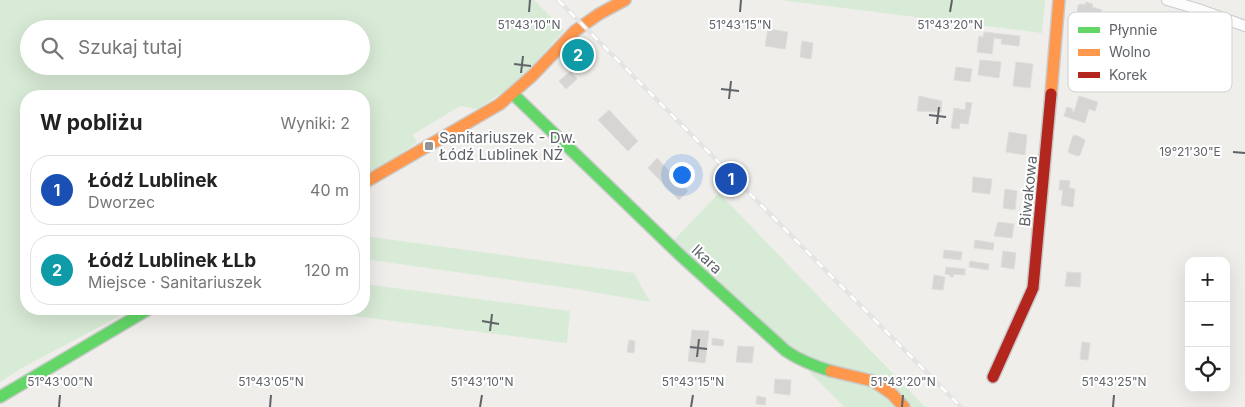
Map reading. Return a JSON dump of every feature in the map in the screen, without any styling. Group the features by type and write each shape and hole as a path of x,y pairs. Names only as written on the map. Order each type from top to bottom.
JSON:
{"street":[{"path":"370,180 497,106 513,94 576,31 600,14 625,0"},
{"name":"Biwakowa","path":"994,377 1033,288 1044,194 1060,0"},
{"path":"1167,0 1206,12"},
{"path":"1232,21 1245,26"},
{"name":"Ikara","path":"513,94 680,255 786,351 812,366 873,381 892,394 904,407"},
{"path":"0,397 139,315"}],"green space":[{"path":"0,0 534,0 564,30 510,91 503,92 477,109 460,106 412,135 417,142 370,173 370,90 20,90 20,315 122,315 22,368 0,382"},
{"path":"780,0 1045,0 1042,33"},
{"path":"719,193 925,407 844,407 743,304 673,241"},
{"path":"370,237 634,273 650,302 576,289 370,260"},
{"path":"370,285 570,311 567,343 345,315 370,315"}],"building":[{"path":"1086,2 1093,4 1092,7 1102,10 1101,12 1077,12 1078,5 1085,5"},
{"path":"768,29 788,32 785,49 765,46"},
{"path":"984,32 1020,36 1019,46 1001,44 1002,39 994,38 992,54 977,52 979,36 983,37"},
{"path":"802,41 813,43 811,59 800,57"},
{"path":"570,43 579,52 581,49 592,60 585,67 581,63 577,67 571,61 573,58 564,49"},
{"path":"980,60 1001,62 999,78 978,75"},
{"path":"1016,62 1033,64 1030,88 1013,86"},
{"path":"956,67 972,69 970,82 954,80"},
{"path":"571,71 577,79 566,89 559,81"},
{"path":"919,96 942,101 941,112 917,111"},
{"path":"1079,96 1098,102 1095,111 1089,109 1085,123 1064,116 1067,107 1073,109 1072,112 1074,112"},
{"path":"966,102 972,103 968,124 960,123 959,129 951,128 954,108 965,110"},
{"path":"609,110 638,141 628,151 598,120"},
{"path":"1009,132 1027,135 1025,155 1006,152"},
{"path":"1075,135 1085,141 1078,156 1068,151"},
{"path":"657,158 688,191 679,200 648,168"},
{"path":"973,177 992,179 990,194 972,192"},
{"path":"1060,180 1070,181 1069,188 1075,189 1073,207 1061,205 1063,190 1059,190"},
{"path":"1005,189 1017,191 1015,210 1003,208"},
{"path":"998,222 1014,224 1012,238 994,236"},
{"path":"975,240 994,243 993,250 974,248"},
{"path":"944,250 962,252 961,260 943,258"},
{"path":"1003,251 1016,253 1014,269 1001,267"},
{"path":"970,261 989,264 988,270 969,267"},
{"path":"946,267 965,269 965,275 954,274 953,277 950,277 950,275 945,274"},
{"path":"1067,272 1081,273 1080,287 1065,286"},
{"path":"934,275 945,277 943,290 932,289"},
{"path":"692,330 709,331 705,363 688,361"},
{"path":"712,338 724,340 723,346 712,345"},
{"path":"629,340 635,341 634,353 627,352"},
{"path":"1082,342 1090,343 1088,360 1080,359"},
{"path":"738,346 754,347 752,363 736,362"},
{"path":"775,379 791,380 790,395 774,393"},
{"path":"757,396 766,398 765,405 756,404"}],"railway":[{"path":"558,0 961,407"}],"traffic: fast":[{"path":"513,94 680,255 786,351 808,363 831,371"},
{"path":"0,397 139,315"}],"traffic: slow":[{"path":"370,180 500,104 532,76 575,31 599,14 625,0"},
{"path":"1051,94 1059,0"},
{"path":"831,371 873,381 892,394 904,407"}],"traffic: jam":[{"path":"993,377 1033,288 1051,94"}],"place":[{"name":"Łódź Lublinek ŁLb","path":"578,55"},
{"name":"Sanitariuszek - Dw. Łódź Lublinek NŻ","path":"429,146"},
{"name":"Łódź Lublinek","path":"731,179"}]}
